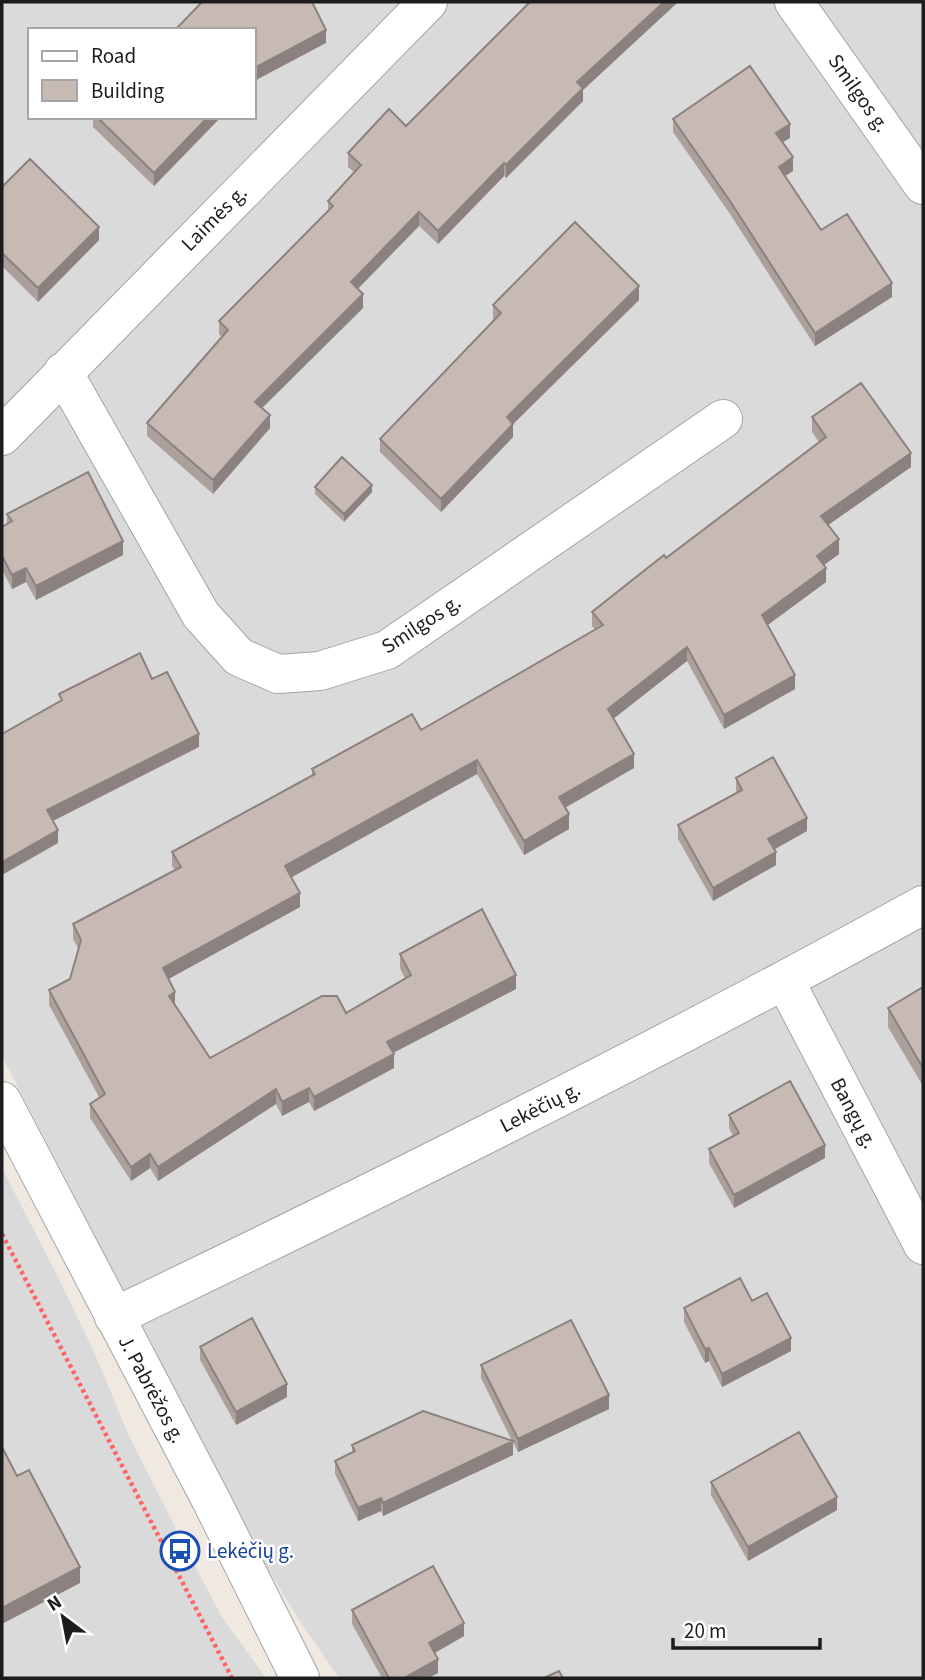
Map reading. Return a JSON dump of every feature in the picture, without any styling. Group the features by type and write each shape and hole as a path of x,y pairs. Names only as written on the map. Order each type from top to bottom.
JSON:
{"street":[{"name":"Laimės g.","path":"2,436 428,2"},
{"name":"Smilgos g.","path":"794,2 923,185"},
{"name":"Smilgos g.","path":"63,372 201,615 239,657 278,674 320,671 387,650 723,419"},
{"name":"Lekėčių g.","path":"114,1317 328,1214 786,981 923,905"},
{"name":"Bangų g.","path":"786,981 923,1245"},
{"name":"J. Pabrėžos g.","path":"2,1101 212,1502 300,1678"}],"path":[{"path":"2,1234 232,1678"}],"shaded area":[{"path":"2,2 923,2 923,1678 339,1678 268,1569 2,1056"},
{"path":"2,1168 59,1279 94,1352 130,1438 193,1562 222,1617 266,1678 2,1678"}],"building":[{"path":"202,2 312,2 326,30 256,68 256,28 177,28"},
{"path":"530,2 664,2 577,82 583,88 438,231 419,212 351,282 363,294 255,402 270,415 213,480 147,423 228,330 219,321 333,206 328,201 361,165 348,153 389,109 406,126"},
{"path":"750,66 790,124 776,133 793,157 779,167 821,230 847,214 892,283 815,333 730,201 673,119"},
{"path":"99,119 206,119 154,173"},
{"path":"30,159 99,227 38,288 2,253 2,187"},
{"path":"575,222 639,286 507,417 513,424 441,499 380,439 501,313 493,305"},
{"path":"861,383 911,453 821,516 839,539 817,556 826,568 762,615 795,675 724,715 687,647 608,709 634,754 559,797 569,814 524,841 477,760 285,866 300,893 163,968 175,992 169,996 210,1058 322,996 337,996 346,1013 411,975 400,954 482,909 516,975 387,1042 394,1054 314,1097 309,1088 282,1102 276,1089 158,1167 150,1154 131,1167 90,1104 105,1094 49,990 70,979 81,940 73,924 181,867 172,852 315,774 312,769 412,714 421,730 603,625 592,612 664,555 666,558 826,437 812,417"},
{"path":"342,457 372,485 344,514 315,487"},
{"path":"88,472 123,541 36,586 26,568 12,575 2,556 2,527 12,521 7,514"},
{"path":"140,653 152,679 167,672 199,734 47,810 58,830 2,862 2,734 62,700 59,694"},
{"path":"773,757 807,818 768,839 776,852 713,888 678,825 742,790 736,778"},
{"path":"923,987 923,1068 888,1008"},
{"path":"790,1081 825,1145 734,1195 709,1149 739,1133 729,1115"},
{"path":"740,1278 752,1301 767,1293 791,1338 722,1374 709,1348 705,1349 684,1308"},
{"path":"252,1318 287,1384 236,1412 200,1347"},
{"path":"571,1320 609,1395 518,1439 481,1365"},
{"path":"423,1411 513,1441 383,1503 381,1498 358,1508 335,1461 355,1451 352,1445"},
{"path":"799,1432 837,1497 748,1547 711,1482"},
{"path":"2,1447 17,1476 29,1470 80,1567 2,1608"},
{"path":"433,1566 464,1623 429,1643 438,1659 404,1678 389,1678 352,1610"},
{"path":"559,1671 563,1678 544,1678"}],"place":[{"name":"Lekėčių g.","path":"180,1551"}]}
